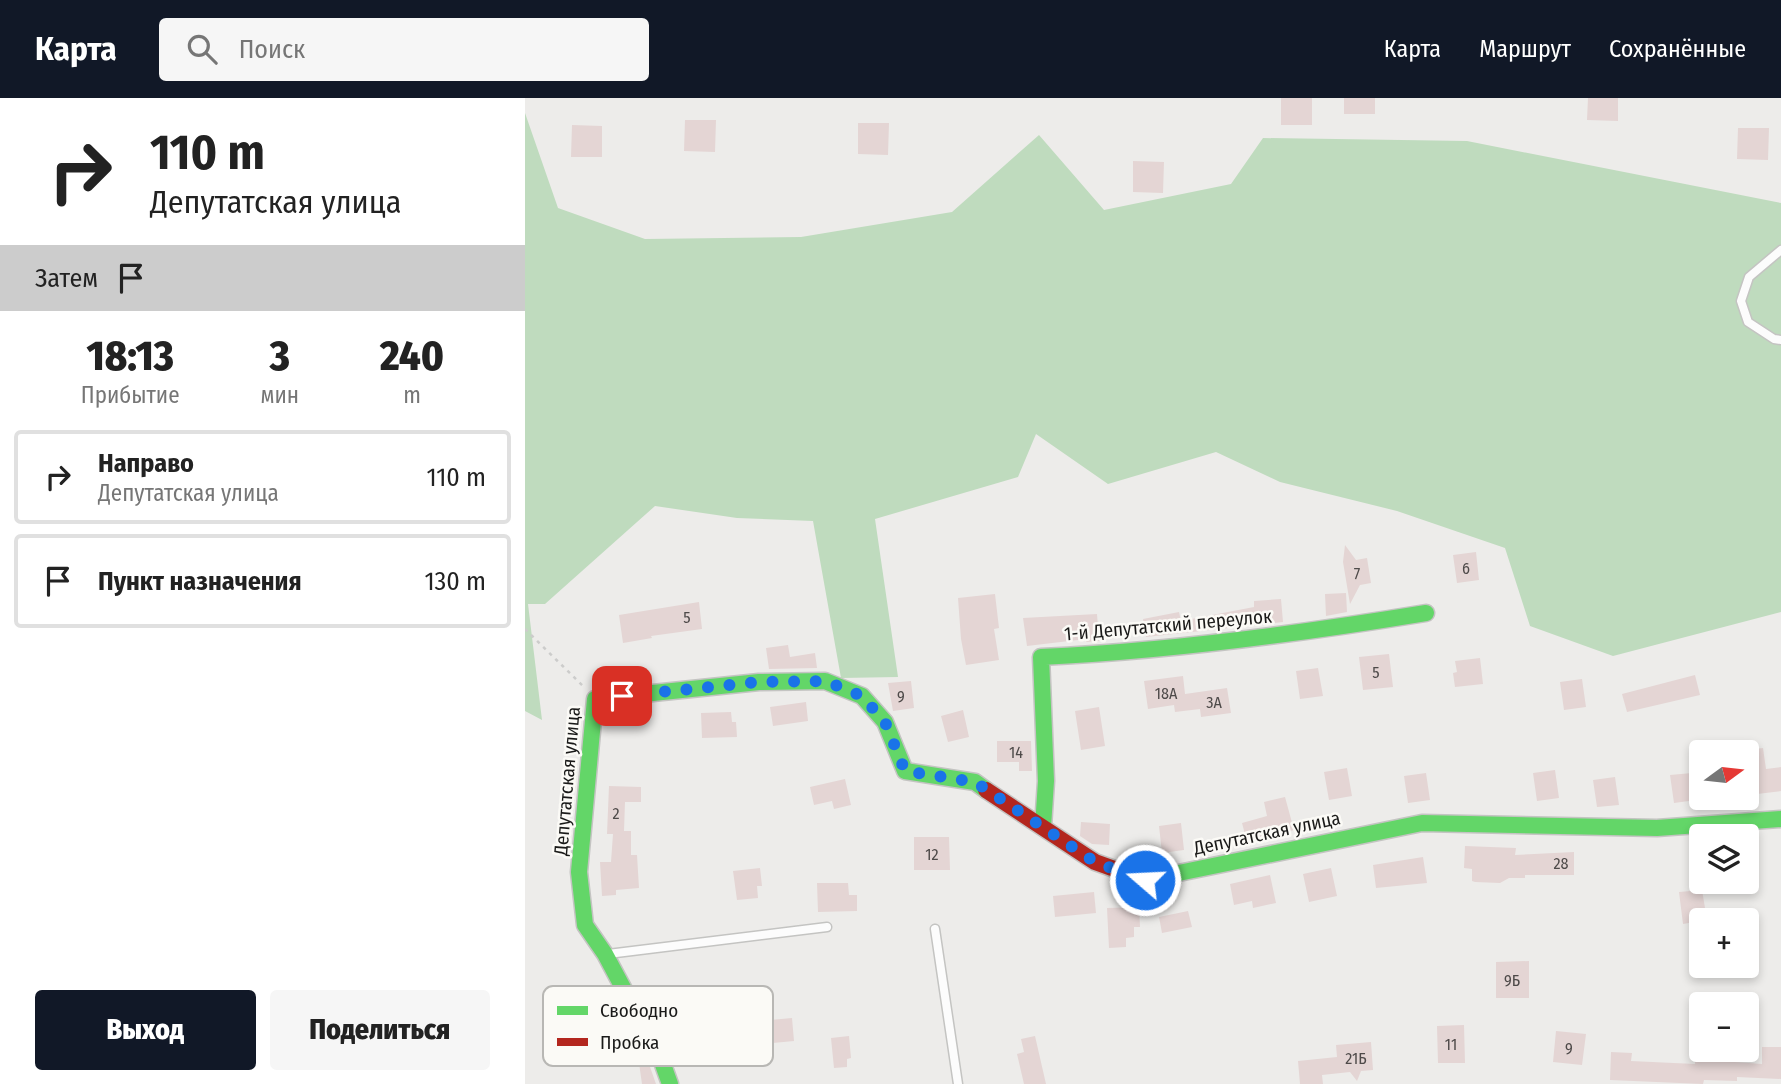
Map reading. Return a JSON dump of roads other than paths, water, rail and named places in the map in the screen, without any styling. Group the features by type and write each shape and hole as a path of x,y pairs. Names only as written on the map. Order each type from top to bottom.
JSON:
{"street":[{"name":"1-й Депутатский переулок","path":"1043,827 1046,781 1041,657 1116,655 1187,648 1426,612"},
{"name":"Депутатская улица","path":"622,986 585,925 579,872 595,699 759,682 825,681 862,696 885,722 905,771 975,782 1095,862 1145,880 1422,823 1657,828 1781,819"},
{"name":"Депутатская улица","path":"664,1066 670,1084"}],"lane":[{"path":"1781,250 1749,277 1741,301 1748,322 1773,339 1781,340"},
{"path":"605,954 827,927"},
{"path":"935,929 958,1084"}]}
